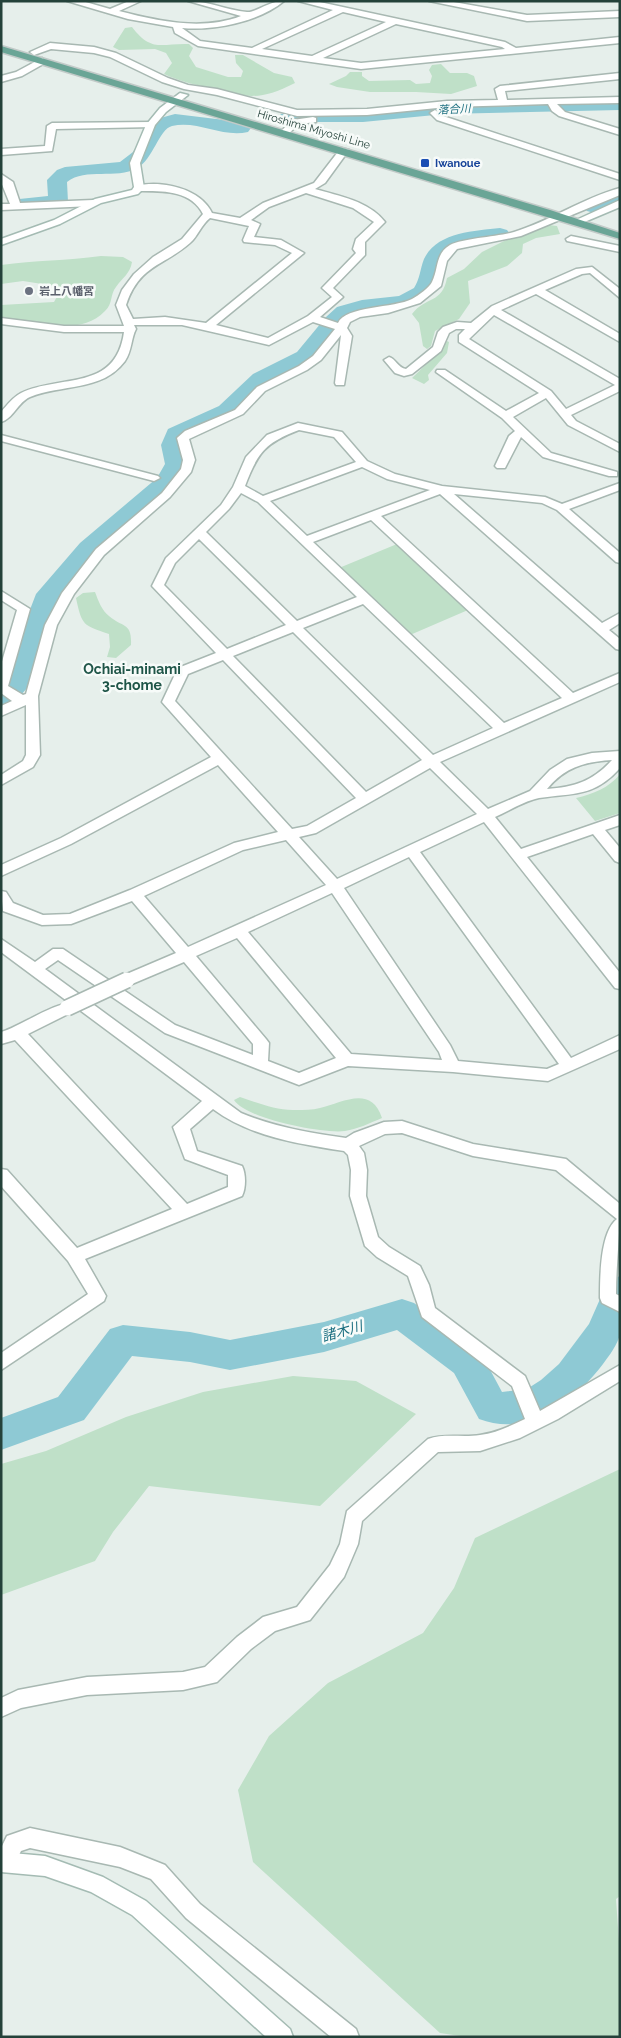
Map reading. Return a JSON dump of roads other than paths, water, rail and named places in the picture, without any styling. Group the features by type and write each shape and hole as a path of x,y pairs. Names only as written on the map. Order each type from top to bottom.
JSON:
{"main road":[{"name":"Hiroshima Miyoshi Line","path":"1,41 183,95 344,150 620,228"},
{"name":"Hiroshima Miyoshi Line","path":"1,49 173,102 287,130 565,214"},
{"name":"Hiroshima Miyoshi Line","path":"583,219 620,236"}],"street":[{"path":"71,1 177,25 212,25 248,15 280,1"},
{"path":"112,11 137,1"},
{"path":"192,1 248,15"},
{"path":"302,1 505,44 515,51"},
{"path":"433,1 456,3 527,18 578,18 620,14"},
{"path":"252,51 341,10"},
{"path":"314,60 395,21"},
{"path":"177,25 178,31 198,44 361,66 620,40"},
{"path":"34,52 50,46 94,50 113,55 165,80 187,87 217,92 296,113 367,112 447,104 504,103 620,108"},
{"path":"1,80 19,74 42,61"},
{"path":"504,103 500,89 620,76"},
{"path":"139,188 135,163 143,152 151,125 173,102 183,95"},
{"path":"287,130 296,122 315,119 371,120 435,113 620,100"},
{"path":"553,105 562,114 620,132"},
{"path":"435,113 440,118 620,177"},
{"path":"1,152 49,149 52,126 151,125"},
{"path":"243,221 266,205 324,179 336,158 344,150"},
{"path":"1,177 8,182 16,206"},
{"path":"1,207 93,203 126,195 139,188 173,190 199,200 205,206 208,215"},
{"path":"1,321 64,330 130,325 160,320 207,327 269,342 312,318 338,297 327,288 360,253 358,249 360,241 380,222 375,215 360,208 305,189"},
{"path":"1,712 19,696 51,625 68,593 100,552 166,495 187,470 189,460 183,438 189,433 222,421 239,412 261,389 303,368 317,358 335,326 345,320 357,314 388,310 416,301 437,284 445,254 454,248 517,234 620,191"},
{"path":"1,242 83,211 93,203"},
{"path":"583,219 620,204"},
{"path":"1,419 7,405 28,394 103,376 114,367 126,348 130,325 121,305 124,292 147,267 184,244 194,234 203,218 208,215 255,224 248,240 277,242 299,253 207,327"},
{"path":"571,239 600,243 620,249"},
{"path":"620,295 592,270 580,270 494,310 464,335 463,340 547,393 572,423 620,449"},
{"path":"537,290 620,339"},
{"path":"494,310 620,386"},
{"path":"312,318 335,326 347,336 340,383"},
{"path":"388,360 396,370 404,373 414,370 439,346 441,336 446,329 464,324 474,327"},
{"path":"441,372 506,416 547,455 613,474"},
{"path":"565,414 620,386"},
{"path":"506,416 547,393"},
{"path":"365,799 158,586 170,561 225,507 239,487 250,459 271,437 298,426 338,434 363,463 391,477 442,489 545,500 561,508 617,552"},
{"path":"501,466 515,436 522,431"},
{"path":"1,438 154,478"},
{"path":"262,500 363,463"},
{"path":"561,508 620,486"},
{"path":"239,487 262,500 502,729"},
{"path":"305,541 442,489"},
{"path":"442,489 620,646"},
{"path":"373,515 570,698"},
{"path":"198,532 487,816 620,984"},
{"path":"1,595 24,609 1,687 19,696"},
{"path":"364,599 183,671 168,702 335,886 445,1049 452,1066"},
{"path":"601,629 620,617"},
{"path":"1,896 8,907 42,920 70,919 135,894 239,846 311,830 431,762 620,677"},
{"path":"1,781 28,764 33,755 19,696"},
{"path":"536,794 554,771 578,758 620,755"},
{"path":"1,871 66,842 218,759"},
{"path":"1,1038 18,1033 127,980 240,932 335,886 536,794 570,792 588,787 604,778 620,759"},
{"path":"518,855 620,820"},
{"path":"595,828 620,858"},
{"path":"412,851 568,1065"},
{"path":"135,894 261,1043 260,1064"},
{"path":"240,932 346,1060"},
{"path":"1,944 212,1102 235,1117 259,1128 287,1136 349,1145 356,1154 359,1170 358,1196 371,1242 383,1252 414,1271 421,1285 428,1312 519,1381 535,1422"},
{"path":"35,969 58,954 170,1030 299,1079 346,1060 452,1066 548,1075 620,1041"},
{"path":"18,1033 184,1211"},
{"path":"74,1256 236,1191 236,1171 190,1155 181,1127 212,1102"},
{"path":"349,1145 360,1137 384,1128 402,1127 473,1150 560,1164 620,1214"},
{"path":"1,1175 74,1256 98,1296 1,1362"},
{"path":"620,1225 610,1245 608,1270 608,1298 620,1305"},
{"path":"1,1708 18,1699 87,1686 183,1681 210,1675 244,1643 270,1623 304,1614 337,1572 348,1544 353,1517 434,1445 448,1442 480,1443 515,1434 620,1372"},
{"path":"282,2037 139,1908 96,1884 45,1866 3,1862 14,1843 30,1838 120,1857 158,1872 193,1911 348,2037"}],"waterway":[{"name":"落合川","path":"288,118 310,115 363,116 445,108 620,104"},
{"name":"落合川","path":"17,204 58,202 57,180 64,174 72,171 118,168 135,162 141,156 155,129 165,121 184,119 222,127 241,128"},
{"path":"594,207 620,196"},
{"path":"1,700 16,686 45,600 89,548 166,482 177,464 173,445 176,434 227,411 238,403 261,379 305,357 311,352 333,322 345,312 362,306 407,301 421,293 426,288 435,257 445,247 468,239 500,234"},
{"name":"諸木川","path":"1,1434 71,1409 123,1340 190,1347 230,1355 324,1337 402,1314 467,1362 492,1408 526,1406 554,1392 580,1366 602,1335 620,1291"}],"place":[{"name":"Iwanoue","path":"425,163"},
{"name":"岩上八幡宮","path":"29,291"}],"district":[{"name":"Ochiai-minami 3-chome","path":"132,678"}]}
